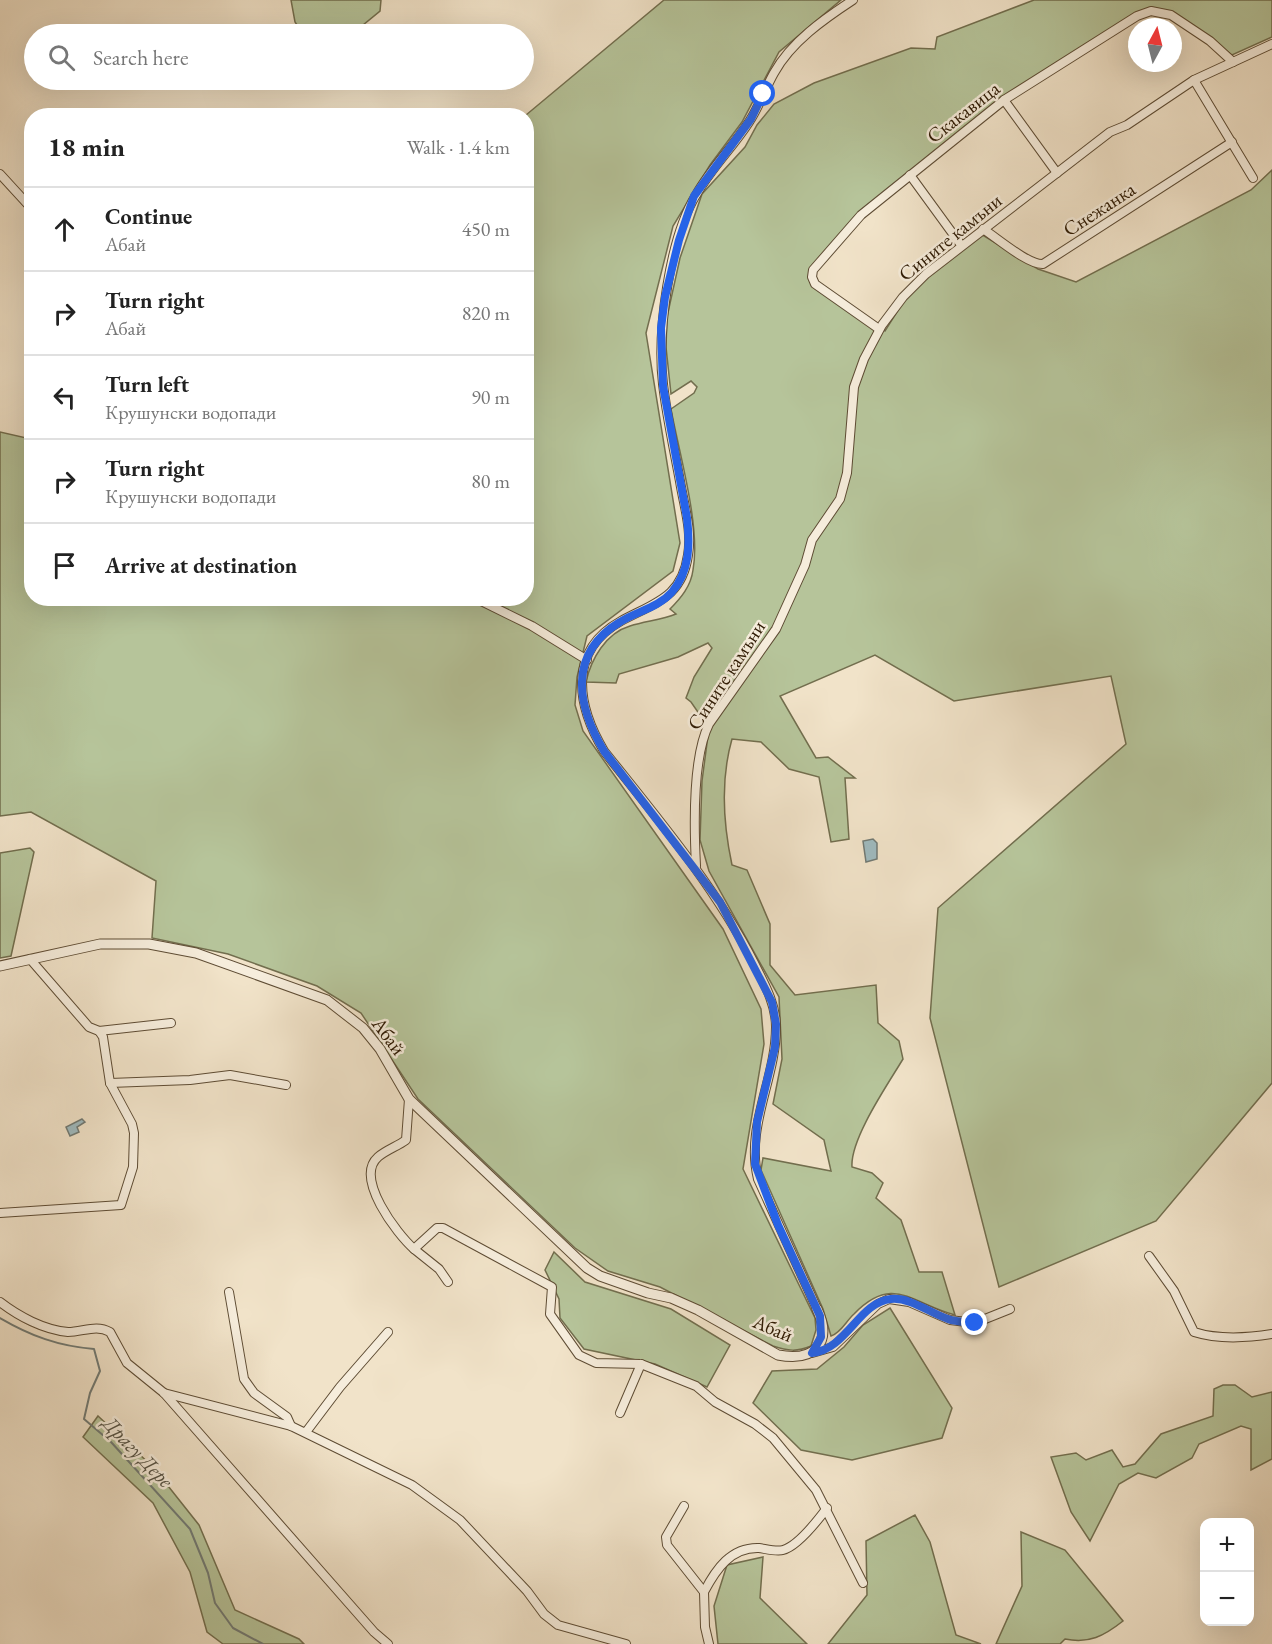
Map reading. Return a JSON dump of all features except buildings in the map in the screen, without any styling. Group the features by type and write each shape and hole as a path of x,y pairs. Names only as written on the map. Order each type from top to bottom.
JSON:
{"street":[{"name":"Абай","path":"0,966 100,944 128,942 196,953 327,1000 363,1028 380,1049 409,1099 594,1272 648,1293 680,1302 778,1355 798,1356 812,1353 822,1330 817,1309 762,1188 755,1164 757,1122 775,1047 776,1024 772,1002 741,937 696,867 604,751 591,729 584,709 582,693 587,660 595,643 607,631 647,610 672,592 687,560 689,537 687,518 663,386 661,355 665,297 685,218 694,196 751,119 774,72 788,52 853,0"},
{"name":"Скакавица","path":"879,329 815,284 812,278 813,270 861,215 1004,100 1118,27 1151,11 1171,15 1182,21 1233,62"},
{"name":"Сините камъни","path":"696,867 695,808 701,740 709,724 776,630 805,565 812,540 840,499 847,473 854,387 864,359 879,329 903,297 926,274 1110,132 1127,125 1194,80 1272,45"},
{"path":"1194,80 1254,178"},
{"path":"1004,100 1057,173"},
{"name":"Снежанка","path":"983,228 1024,257 1043,264 1232,142"},
{"path":"0,174 24,200"},
{"path":"910,175 961,245"},
{"path":"491,606 532,626 587,660"},
{"path":"0,1213 121,1205 133,1167 132,1124 110,1083 103,1037 99,1031 89,1026 30,959"},
{"path":"99,1031 171,1023"},
{"path":"110,1083 190,1080 231,1075 286,1085"},
{"path":"409,1099 406,1140 378,1157 371,1170 371,1182 389,1221 400,1237 439,1269 447,1282"},
{"path":"414,1249 437,1228 443,1228 482,1247 516,1269 552,1287 550,1314 579,1355 596,1363 640,1364 696,1386 715,1402 755,1424 772,1438 816,1490 863,1582"},
{"path":"1149,1256 1174,1291 1194,1332 1206,1336 1231,1337 1272,1334"},
{"path":"229,1292 244,1379 254,1393 287,1417 291,1426"},
{"path":"812,1353 833,1347 878,1304 889,1299 909,1302 951,1320 975,1323 1010,1310"},
{"path":"0,1302 18,1316 68,1332 104,1329 110,1332 127,1363 164,1393 374,1632 388,1644"},
{"path":"306,1432 340,1387 388,1332"},
{"path":"620,1413 640,1364"},
{"path":"164,1393 291,1426 412,1485 446,1508 504,1565 544,1614 558,1625 626,1644"},
{"path":"684,1506 668,1530 667,1545 704,1592"},
{"path":"709,1644 705,1627 704,1592 714,1573 726,1560 742,1550 783,1550 816,1524 827,1508"}],"green space":[{"path":"291,0 381,0 380,11 364,24 296,24"},
{"path":"664,0 841,0 779,52 742,122 710,165 673,226 646,333 680,543 673,571 587,636 577,677 575,705 583,731 723,929 761,1009 764,1044 743,1169 815,1318 816,1330 811,1346 797,1350 773,1346 660,1287 608,1271 575,1248 418,1099 361,1013 317,986 228,954 152,938 156,881 31,812 0,816 0,432 24,437 24,606 534,606 534,108"},
{"path":"1034,0 1272,0 1272,37 1232,55 1182,18 1149,12 1139,18 1128,18 1128,24 1009,93 857,214 813,269 815,284 885,331 914,285 981,234 1038,269 1076,282 1251,190 1272,170 1272,1083 1156,1221 999,1287 930,1018 938,908 1126,744 1111,676 954,701 875,655 780,696 816,758 828,757 855,778 845,778 849,839 831,842 819,777 789,769 761,742 732,739 726,770 724,802 732,865 747,870 770,924 770,965 795,995 876,985 878,1023 899,1041 903,1059 863,1127 853,1155 852,1167 872,1173 883,1183 876,1198 901,1220 919,1272 942,1272 955,1315 903,1295 891,1294 868,1302 831,1336 823,1309 761,1170 763,1158 831,1171 824,1140 773,1104 782,1059 779,997 709,871 700,840 702,781 709,728 686,698 694,677 712,648 708,643 678,657 619,674 616,683 586,682 596,656 614,634 630,626 676,614 670,609 685,591 692,576 695,553 692,512 671,409 694,393 697,387 691,381 671,394 666,347 667,317 680,258 702,194 745,147 757,125 774,104 814,83 911,48 935,49 937,37"},
{"path":"30,848 34,852 11,956 0,958 0,853"},
{"path":"554,1252 585,1282 671,1309 730,1345 707,1387 655,1364 584,1349 560,1318 559,1299 545,1270"},
{"path":"890,1308 952,1408 942,1438 852,1460 801,1450 753,1403 772,1371 817,1369 844,1347 863,1325"},
{"path":"1223,1385 1235,1385 1252,1397 1272,1392 1272,1459 1251,1470 1251,1429 1241,1426 1199,1444 1192,1458 1156,1478 1138,1473 1119,1484 1090,1541 1071,1512 1051,1457 1076,1453 1086,1460 1112,1450 1123,1467 1135,1464 1161,1434 1213,1416 1214,1389"},
{"path":"98,1416 153,1467 199,1525 235,1610 299,1639 304,1644 223,1644 207,1632 190,1572 153,1503 83,1437"},
{"path":"915,1515 930,1542 956,1635 981,1644 828,1644 867,1595 866,1541"},
{"path":"1021,1532 1065,1550 1123,1621 1096,1638 1065,1639 1060,1644 996,1644 1022,1586"},
{"path":"763,1557 760,1598 807,1644 718,1644 714,1606 727,1565"}],"water":[{"path":"873,839 877,843 877,859 866,862 863,841"},
{"path":"82,1119 85,1122 77,1127 79,1132 70,1136 66,1127"}],"waterway":[{"name":"Драгу Дере","path":"0,1318 45,1339 94,1349 100,1371 90,1393 84,1419 111,1442 190,1529 208,1573 215,1603 233,1628 263,1644"}],"route":[{"path":"763,94 751,119 734,145 694,196 685,218 665,297 661,328 663,386 687,518 689,537 685,567 672,592 647,610 622,620 595,643 582,676 584,709 591,729 604,751 696,867 720,902 741,937 772,1002 776,1024 775,1047 757,1122 754,1145 755,1164 758,1179 820,1316 821,1337 812,1353 833,1347 850,1328 878,1304 889,1299 909,1302 923,1310 951,1320 975,1323"}]}
